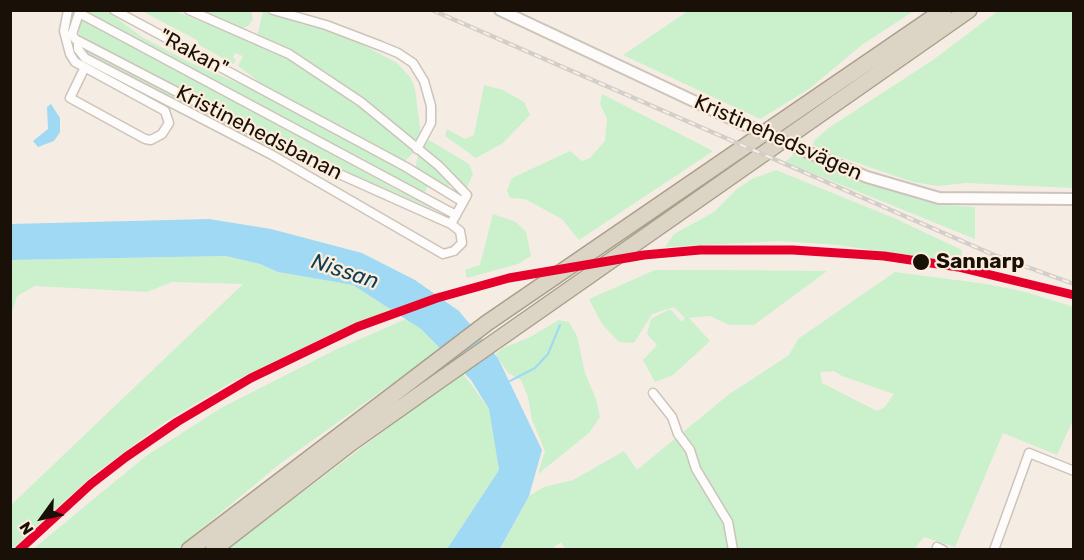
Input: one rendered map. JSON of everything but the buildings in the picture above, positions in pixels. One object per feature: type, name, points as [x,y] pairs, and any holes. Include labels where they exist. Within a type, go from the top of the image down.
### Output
[{"type":"highway","points":[[189,549],[487,323],[944,10]]},
{"type":"highway","points":[[213,549],[351,443],[969,10]]},
{"type":"street","points":[[68,10],[72,37],[85,58],[272,155],[443,254],[454,251],[462,243],[460,231],[451,224],[467,195],[439,166],[361,102],[316,70],[289,54],[189,10]]},
{"type":"street","points":[[273,10],[306,19],[398,53],[413,63],[424,81],[431,106],[430,123],[417,149]]},
{"type":"street","name":"Kristinehedsvägen","points":[[500,10],[734,120],[867,177],[939,198],[1074,199]]},
{"type":"street","points":[[522,21],[527,10]]},
{"type":"street","points":[[84,69],[70,98],[145,139],[151,140],[162,135],[169,123],[165,111],[84,69],[70,54],[72,37],[80,12],[456,215]]},
{"type":"street","name":"\"Rakan\"","points":[[117,12],[267,92]]},
{"type":"street","name":"Kristinehedsbanan","points":[[72,37],[308,160],[451,224]]},
{"type":"street","name":"Kristinehedsbanan","points":[[267,92],[406,167],[463,202]]},
{"type":"street","points":[[653,393],[672,417],[678,434],[690,450],[696,469],[728,522],[733,549]]},
{"type":"street","points":[[994,549],[1029,453],[1074,471]]},
{"type":"green space","points":[[85,11],[107,11],[142,37],[189,62],[266,95],[426,181],[428,185],[426,191],[422,193],[356,155],[288,122]]},
{"type":"green space","points":[[142,11],[175,11],[274,50],[325,78],[414,152],[404,162],[269,89],[238,66],[243,56],[235,53],[233,57],[236,60],[233,64],[199,45],[197,40]]},
{"type":"green space","points":[[200,11],[251,11],[253,19],[248,26],[241,29]]},
{"type":"green space","points":[[263,11],[302,21],[348,37],[397,63],[410,77],[415,88],[421,136],[419,142],[414,142],[326,72],[257,37]]},
{"type":"green space","points":[[688,11],[914,11],[863,44],[809,89],[760,119],[623,55]]},
{"type":"green space","points":[[998,11],[1073,11],[1073,188],[966,183],[938,186],[913,182],[834,155],[813,145],[814,141],[827,129],[933,60]]},
{"type":"green space","points":[[81,19],[300,134],[329,153],[397,190],[423,200],[448,216],[279,142],[81,38],[78,31]]},
{"type":"green space","points":[[82,47],[284,152],[283,155],[86,54]]},
{"type":"green space","points":[[484,85],[503,90],[524,102],[530,115],[503,143],[476,158],[445,136],[447,129],[465,139],[474,135]]},
{"type":"green space","points":[[602,94],[713,151],[579,240],[562,219],[525,199],[510,198],[507,190],[512,178],[570,151],[582,161],[590,158],[605,141],[607,118],[600,104]]},
{"type":"green space","points":[[429,140],[469,164],[473,174],[467,187],[464,188],[422,147]]},
{"type":"green space","points":[[794,154],[916,199],[940,205],[975,207],[975,239],[785,162]]},
{"type":"green space","points":[[418,155],[452,185],[447,186],[415,169]]},
{"type":"green space","points":[[776,170],[894,218],[962,250],[962,259],[954,262],[837,245],[781,241],[665,247],[674,234],[714,212],[737,189],[752,179]]},
{"type":"green space","points":[[493,214],[516,222],[526,232],[531,256],[518,264],[467,278],[465,270],[480,265]]},
{"type":"green space","points":[[226,256],[260,264],[278,272],[353,285],[392,310],[327,336],[232,382],[165,422],[93,475],[11,550],[11,505],[243,284],[172,282],[147,292],[35,286],[17,296],[11,315],[11,260]]},
{"type":"green space","points":[[655,270],[827,271],[754,325],[729,325],[710,316],[689,318],[710,341],[673,375],[655,382],[643,360],[657,345],[647,334],[651,319],[670,309],[682,322],[685,318],[674,307],[652,314],[634,343],[619,342],[602,324],[589,299]]},
{"type":"green space","points":[[895,272],[986,284],[1026,292],[1073,307],[1073,420],[1057,455],[1003,433],[955,547],[924,537],[913,550],[566,550],[561,542],[552,549],[500,550],[529,496],[544,487],[573,480],[624,451],[637,470],[728,395],[789,355],[798,339]],"holes":[[[834,371],[842,376],[894,394],[885,407],[877,411],[822,383],[820,372]]]},
{"type":"green space","points":[[406,319],[421,329],[440,349],[281,463],[177,549],[32,550],[146,456],[221,408],[337,349]]},
{"type":"green space","points":[[559,320],[569,322],[577,336],[585,373],[596,399],[600,417],[589,433],[538,474],[545,451],[532,420],[528,397],[521,380],[508,373],[496,354],[503,348],[530,337]]},
{"type":"green space","points":[[462,372],[489,409],[499,470],[447,549],[226,550]]},
{"type":"water","points":[[51,104],[60,118],[60,132],[54,141],[38,147],[33,141],[48,129],[47,107]]},
{"type":"water","name":"Nissan","points":[[209,219],[271,229],[362,253],[415,280],[459,311],[498,358],[542,450],[529,496],[500,549],[447,549],[499,470],[489,409],[471,380],[421,329],[353,285],[278,272],[260,264],[226,256],[11,260],[11,224]]},
{"type":"waterway","points":[[510,381],[535,368],[548,354],[560,325]]},
{"type":"railway","points":[[432,10],[994,255],[1074,284]]},
{"type":"transit line","points":[[19,550],[91,484],[126,457],[177,422],[251,378],[357,327],[437,298],[509,278],[644,255],[700,250],[793,250],[884,256],[958,267],[1074,295]]},
{"type":"place","name":"Sannarp","points":[[921,262]]}]
